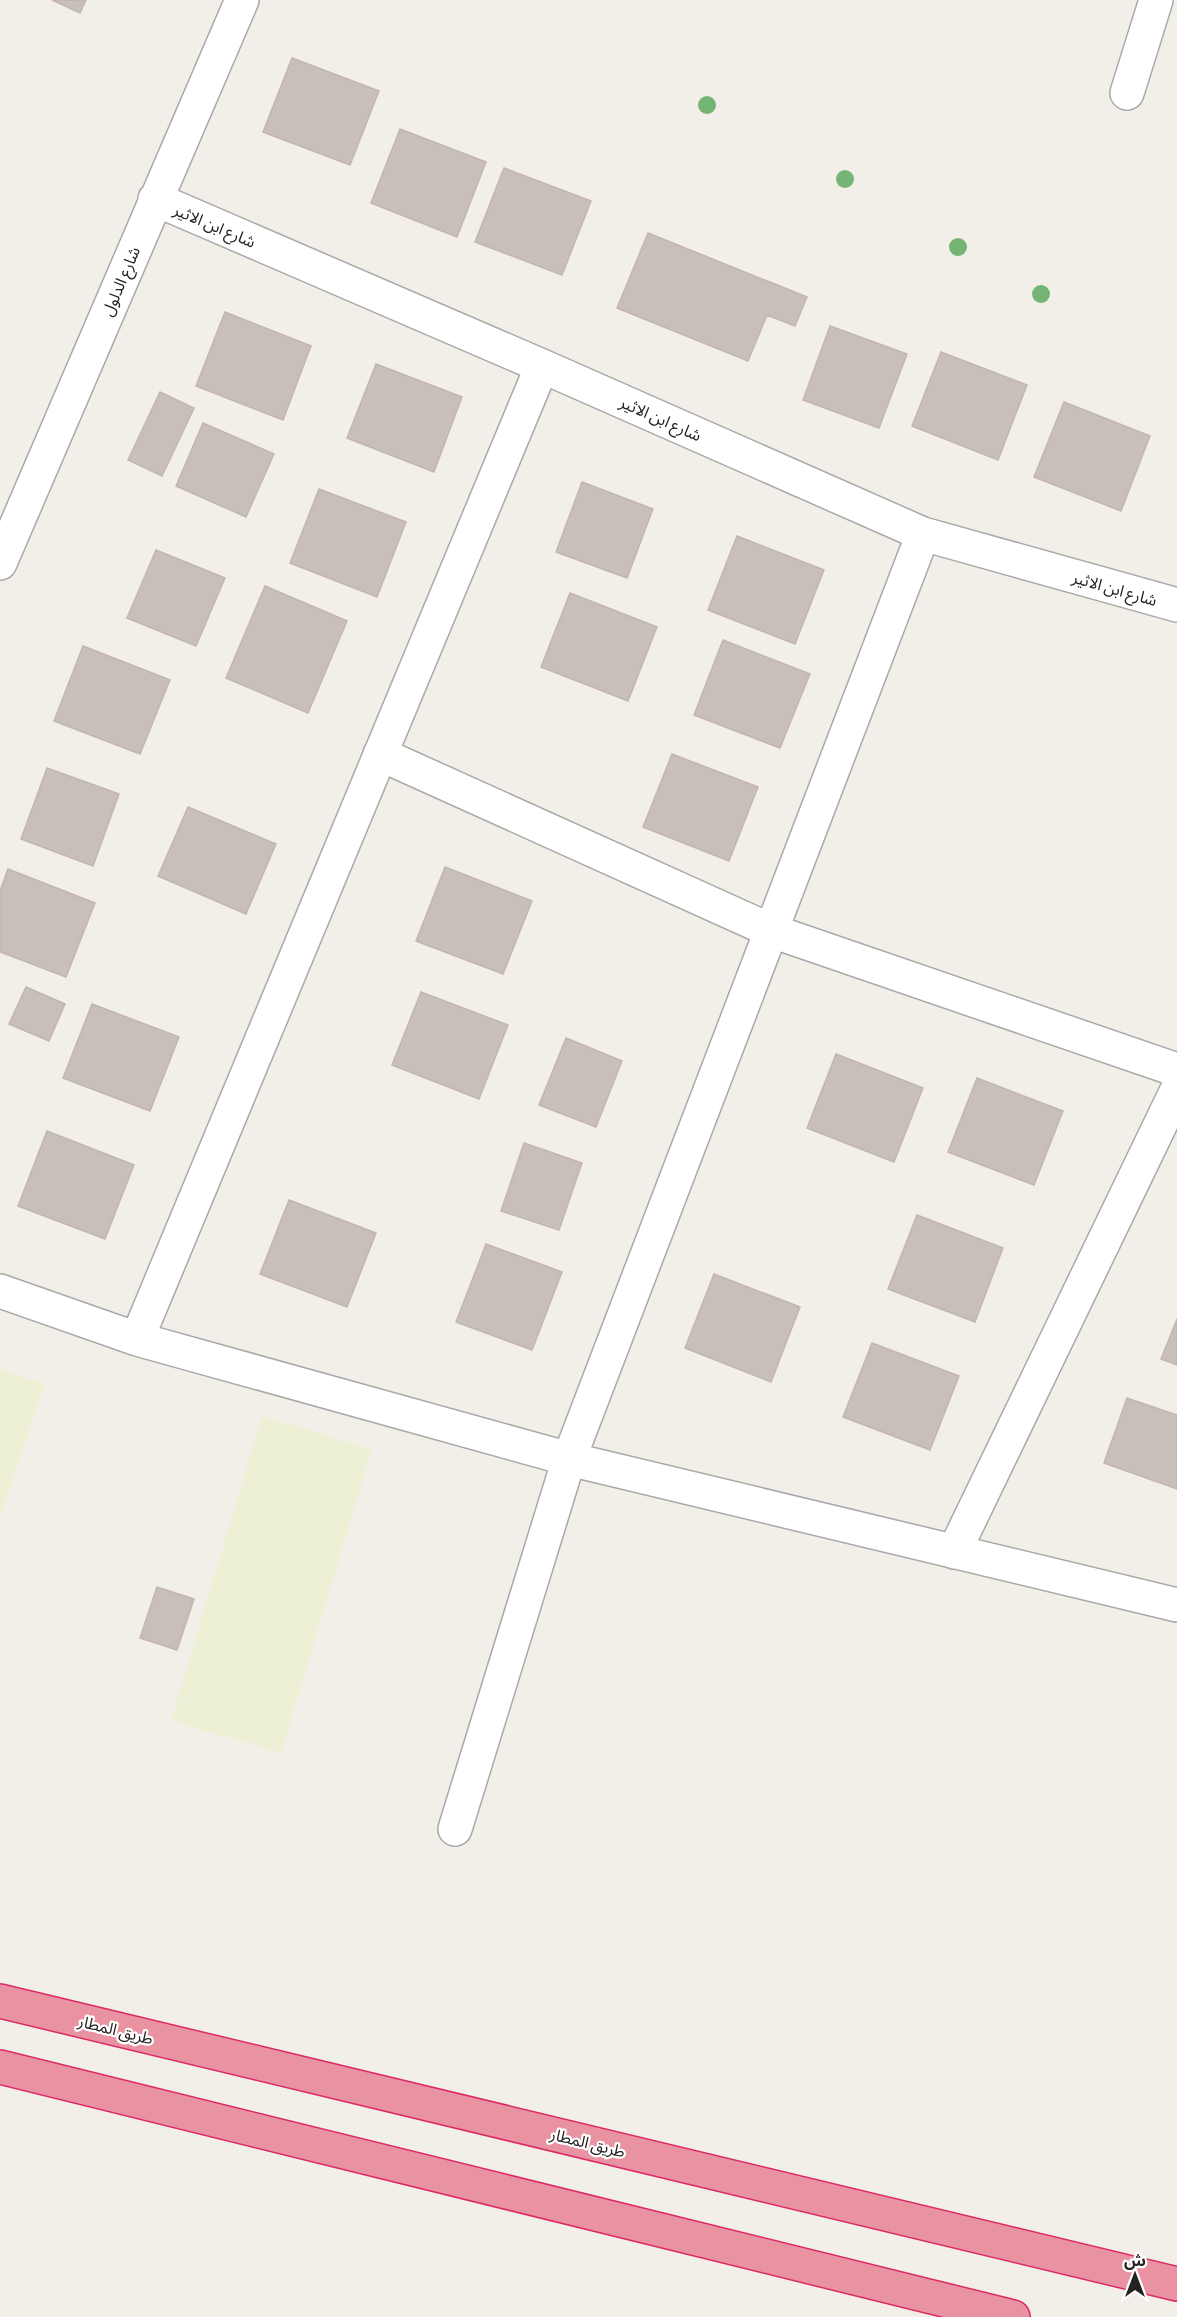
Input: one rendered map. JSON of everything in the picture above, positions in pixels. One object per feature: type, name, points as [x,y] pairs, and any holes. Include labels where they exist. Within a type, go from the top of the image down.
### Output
[{"type":"highway","name":"طريق المطار","points":[[0,2001],[1177,2284]]},
{"type":"highway","points":[[0,2067],[1013,2317]]},
{"type":"street","name":"شارع الدلول","points":[[0,563],[242,0]]},
{"type":"street","points":[[1127,93],[1156,0]]},
{"type":"street","name":"شارع ابن الاثير","points":[[156,199],[923,534],[1177,605]]},
{"type":"street","points":[[136,1339],[542,366]]},
{"type":"street","points":[[455,1829],[569,1459],[923,534]]},
{"type":"street","points":[[380,754],[772,930],[1177,1071]]},
{"type":"street","points":[[954,1552],[1177,1090]]},
{"type":"street","points":[[0,1291],[136,1339],[569,1459],[1177,1605]]},
{"type":"green space","points":[[0,1370],[45,1384],[0,1519]]},
{"type":"green space","points":[[262,1416],[372,1449],[281,1753],[171,1721]]},
{"type":"building","points":[[52,0],[86,0],[80,13]]},
{"type":"building","points":[[292,58],[379,91],[350,165],[263,132]]},
{"type":"building","points":[[400,129],[486,162],[457,237],[371,203]]},
{"type":"building","points":[[504,168],[591,201],[562,275],[475,242]]},
{"type":"building","points":[[648,233],[807,297],[795,326],[767,315],[748,361],[617,308]]},
{"type":"building","points":[[225,312],[311,346],[283,420],[196,386]]},
{"type":"building","points":[[830,326],[907,354],[879,428],[803,400]]},
{"type":"building","points":[[941,352],[1027,385],[998,460],[912,426]]},
{"type":"building","points":[[376,364],[462,397],[434,472],[347,438]]},
{"type":"building","points":[[160,392],[194,408],[162,476],[128,460]]},
{"type":"building","points":[[1064,402],[1150,436],[1121,511],[1034,477]]},
{"type":"building","points":[[203,423],[274,454],[246,517],[176,486]]},
{"type":"building","points":[[582,482],[653,509],[627,578],[556,552]]},
{"type":"building","points":[[319,489],[406,522],[377,597],[290,563]]},
{"type":"building","points":[[737,536],[824,570],[795,644],[708,610]]},
{"type":"building","points":[[156,550],[225,578],[196,646],[127,618]]},
{"type":"building","points":[[265,586],[347,621],[308,713],[226,678]]},
{"type":"building","points":[[570,593],[657,627],[628,701],[541,667]]},
{"type":"building","points":[[723,640],[810,674],[780,748],[694,715]]},
{"type":"building","points":[[83,646],[170,680],[140,754],[54,721]]},
{"type":"building","points":[[672,754],[758,787],[729,861],[643,827]]},
{"type":"building","points":[[47,768],[119,794],[93,866],[21,839]]},
{"type":"building","points":[[188,807],[276,844],[246,914],[158,876]]},
{"type":"building","points":[[445,867],[532,901],[503,974],[416,941]]},
{"type":"building","points":[[8,869],[95,903],[66,977],[0,952],[0,891]]},
{"type":"building","points":[[26,987],[65,1004],[49,1041],[9,1024]]},
{"type":"building","points":[[421,992],[508,1025],[479,1099],[392,1065]]},
{"type":"building","points":[[92,1004],[179,1037],[150,1111],[63,1078]]},
{"type":"building","points":[[566,1038],[622,1061],[596,1127],[539,1105]]},
{"type":"building","points":[[836,1054],[923,1088],[894,1162],[807,1128]]},
{"type":"building","points":[[977,1078],[1063,1111],[1034,1185],[948,1152]]},
{"type":"building","points":[[47,1131],[134,1165],[105,1239],[18,1206]]},
{"type":"building","points":[[524,1143],[582,1163],[559,1230],[501,1211]]},
{"type":"building","points":[[289,1200],[376,1233],[347,1307],[260,1274]]},
{"type":"building","points":[[917,1215],[1003,1248],[975,1322],[888,1289]]},
{"type":"building","points":[[486,1244],[562,1272],[532,1350],[456,1322]]},
{"type":"building","points":[[714,1274],[800,1307],[771,1382],[685,1348]]},
{"type":"building","points":[[1177,1319],[1177,1365],[1161,1359]]},
{"type":"building","points":[[872,1343],[959,1376],[930,1450],[843,1417]]},
{"type":"building","points":[[1127,1398],[1177,1415],[1177,1489],[1104,1463]]},
{"type":"building","points":[[157,1587],[194,1599],[177,1650],[140,1638]]}]
